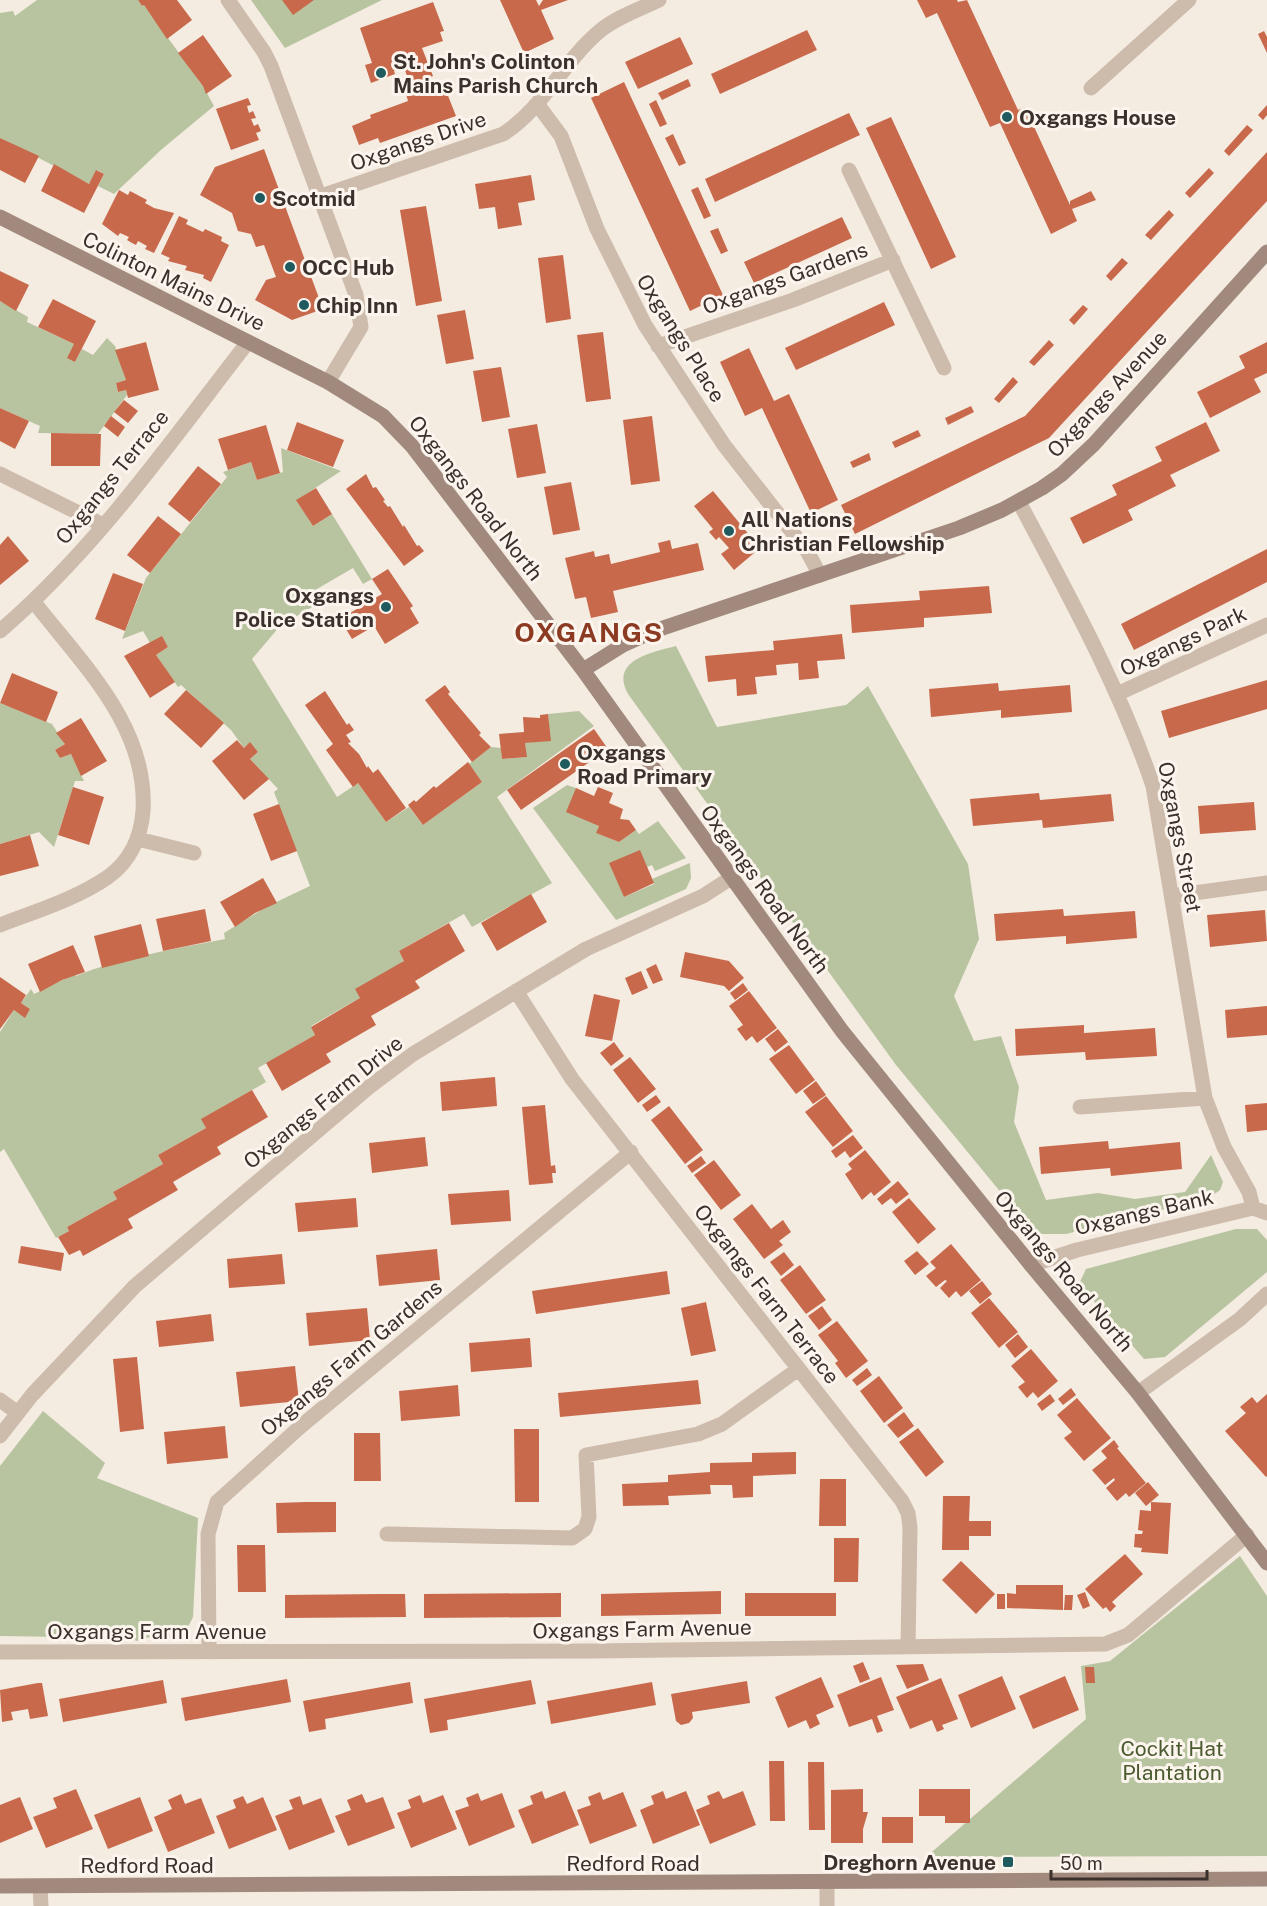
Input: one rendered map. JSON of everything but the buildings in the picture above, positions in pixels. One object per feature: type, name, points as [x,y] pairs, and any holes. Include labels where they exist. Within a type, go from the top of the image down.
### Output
[{"type":"street","points":[[228,0],[271,66],[356,295],[361,327],[328,382]]},
{"type":"street","name":"Oxgangs Drive","points":[[318,197],[503,134],[523,121],[572,61],[601,30],[659,0]]},
{"type":"street","points":[[1091,88],[1189,0]]},
{"type":"street","name":"Oxgangs Place","points":[[538,105],[561,136],[614,267],[658,346],[724,445],[807,551],[820,575]]},
{"type":"street","name":"Oxgangs Gardens","points":[[849,170],[944,368]]},
{"type":"street","name":"Colinton Mains Drive","points":[[0,217],[328,382]]},
{"type":"street","name":"Oxgangs Avenue","points":[[582,670],[623,645],[654,631],[959,528],[1019,502],[1062,474],[1094,444],[1266,254]]},
{"type":"street","name":"Oxgangs Gardens","points":[[658,346],[793,300],[893,260]]},
{"type":"street","name":"Oxgangs Terrace","points":[[0,632],[34,602],[103,525],[248,342]]},
{"type":"street","name":"Oxgangs Road North","points":[[328,382],[383,416],[412,446],[582,670],[842,1031],[1031,1265],[1138,1393],[1267,1563]]},
{"type":"street","points":[[0,474],[103,525]]},
{"type":"street","name":"Oxgangs Street","points":[[1019,502],[1117,694],[1139,744],[1153,786],[1205,1098],[1224,1147],[1260,1210]]},
{"type":"street","points":[[0,925],[71,896],[110,876],[124,862],[138,839],[142,825],[143,791],[135,746],[128,730],[85,666],[34,602]]},
{"type":"street","name":"Oxgangs Park","points":[[1117,694],[1267,625]]},
{"type":"street","points":[[138,839],[194,853]]},
{"type":"street","name":"Oxgangs Farm Drive","points":[[0,1436],[18,1413],[135,1286],[361,1095],[413,1054],[586,949],[703,896],[732,878]]},
{"type":"street","points":[[1172,896],[1267,883]]},
{"type":"street","name":"Oxgangs Farm Terrace","points":[[516,991],[560,1064],[902,1500],[908,1513],[909,1647]]},
{"type":"street","points":[[1080,1107],[1205,1098]]},
{"type":"street","name":"Oxgangs Farm Gardens","points":[[209,1652],[208,1534],[217,1502],[300,1427],[631,1152]]},
{"type":"street","name":"Oxgangs Bank","points":[[1031,1265],[1077,1250],[1260,1210]]},
{"type":"street","points":[[1138,1393],[1240,1318],[1267,1294]]},
{"type":"street","points":[[387,1534],[572,1538],[585,1529],[589,1517],[586,1455],[698,1434],[722,1424],[798,1370]]},
{"type":"street","points":[[0,1400],[18,1413]]},
{"type":"street","name":"Oxgangs Farm Avenue","points":[[0,1652],[909,1647],[1116,1642],[1128,1635],[1247,1535]]},
{"type":"street","name":"Redford Road","points":[[0,1886],[1267,1879]]},
{"type":"street","points":[[827,1883],[827,1906]]},
{"type":"street","points":[[40,1886],[41,1906]]},
{"type":"green space","points":[[37,0],[138,0],[203,86],[214,106],[162,149],[114,194],[98,186],[104,174],[97,170],[89,184],[0,138],[0,13],[13,11],[15,16]]},
{"type":"green space","points":[[251,0],[382,0],[285,48]]},
{"type":"green space","points":[[0,301],[28,317],[27,322],[74,344],[75,362],[82,349],[93,355],[107,338],[115,346],[126,380],[116,383],[118,392],[126,390],[127,395],[98,434],[38,433],[40,426],[0,408]]},
{"type":"green space","points":[[281,448],[341,471],[297,500],[313,526],[332,514],[372,579],[363,584],[353,568],[317,589],[324,600],[280,626],[252,659],[337,797],[358,783],[386,822],[409,807],[423,825],[482,782],[469,764],[491,747],[501,748],[502,759],[526,757],[525,743],[550,740],[548,714],[579,711],[594,726],[497,797],[552,883],[472,927],[464,914],[399,951],[404,961],[360,998],[311,1026],[315,1035],[258,1068],[266,1082],[202,1119],[206,1128],[158,1155],[163,1164],[113,1192],[117,1199],[67,1227],[69,1231],[56,1238],[4,1149],[0,1152],[0,1032],[14,1010],[25,1017],[30,1009],[21,1003],[31,989],[34,994],[74,974],[76,976],[130,959],[225,939],[224,933],[268,906],[310,886],[274,792],[278,789],[250,759],[258,752],[250,743],[244,748],[231,730],[181,685],[178,687],[156,655],[168,647],[162,637],[150,643],[143,631],[122,639],[146,578],[227,477],[223,472],[251,462],[257,480],[283,472]]},
{"type":"green space","points":[[676,646],[717,727],[846,705],[868,686],[968,864],[979,939],[954,996],[974,1041],[1001,1036],[1019,1087],[1014,1122],[1046,1200],[1098,1193],[1135,1199],[1185,1192],[1211,1155],[1223,1182],[1220,1190],[1209,1198],[1066,1234],[1035,1234],[896,1065],[628,694],[624,673],[629,665],[646,655]]},
{"type":"green space","points":[[0,703],[52,724],[65,744],[55,750],[60,758],[71,754],[84,781],[75,781],[54,847],[39,832],[0,844]]},
{"type":"green space","points":[[567,785],[576,788],[599,826],[597,833],[619,842],[636,830],[639,834],[658,821],[686,858],[655,871],[652,865],[647,867],[624,897],[654,884],[652,879],[690,863],[691,878],[686,889],[616,920],[533,808]]},
{"type":"green space","points":[[1236,1229],[1257,1229],[1267,1240],[1267,1272],[1165,1357],[1144,1359],[1079,1284],[1086,1269]]},
{"type":"green space","points":[[43,1411],[105,1463],[97,1478],[198,1518],[193,1617],[181,1633],[175,1636],[146,1638],[137,1641],[129,1638],[0,1636],[0,1466]]},
{"type":"green space","name":"Cockit Hat Plantation","points":[[1240,1556],[1267,1596],[1267,1856],[926,1857],[1086,1719],[1081,1666],[1110,1661]]},
{"type":"place","name":"St. John's Colinton Mains Parish Church","points":[[381,73]]},
{"type":"place","name":"Oxgangs House","points":[[1007,117]]},
{"type":"place","name":"Scotmid","points":[[260,198]]},
{"type":"place","name":"OCC Hub","points":[[290,267]]},
{"type":"place","name":"Chip Inn","points":[[304,305]]},
{"type":"place","name":"All Nations Christian Fellowship","points":[[729,531]]},
{"type":"place","name":"Oxgangs Police Station","points":[[386,607]]},
{"type":"place","name":"Oxgangs Road Primary","points":[[565,764]]},
{"type":"place","name":"Dreghorn Avenue","points":[[1008,1862]]},
{"type":"district","name":"OXGANGS","points":[[589,632]]}]
